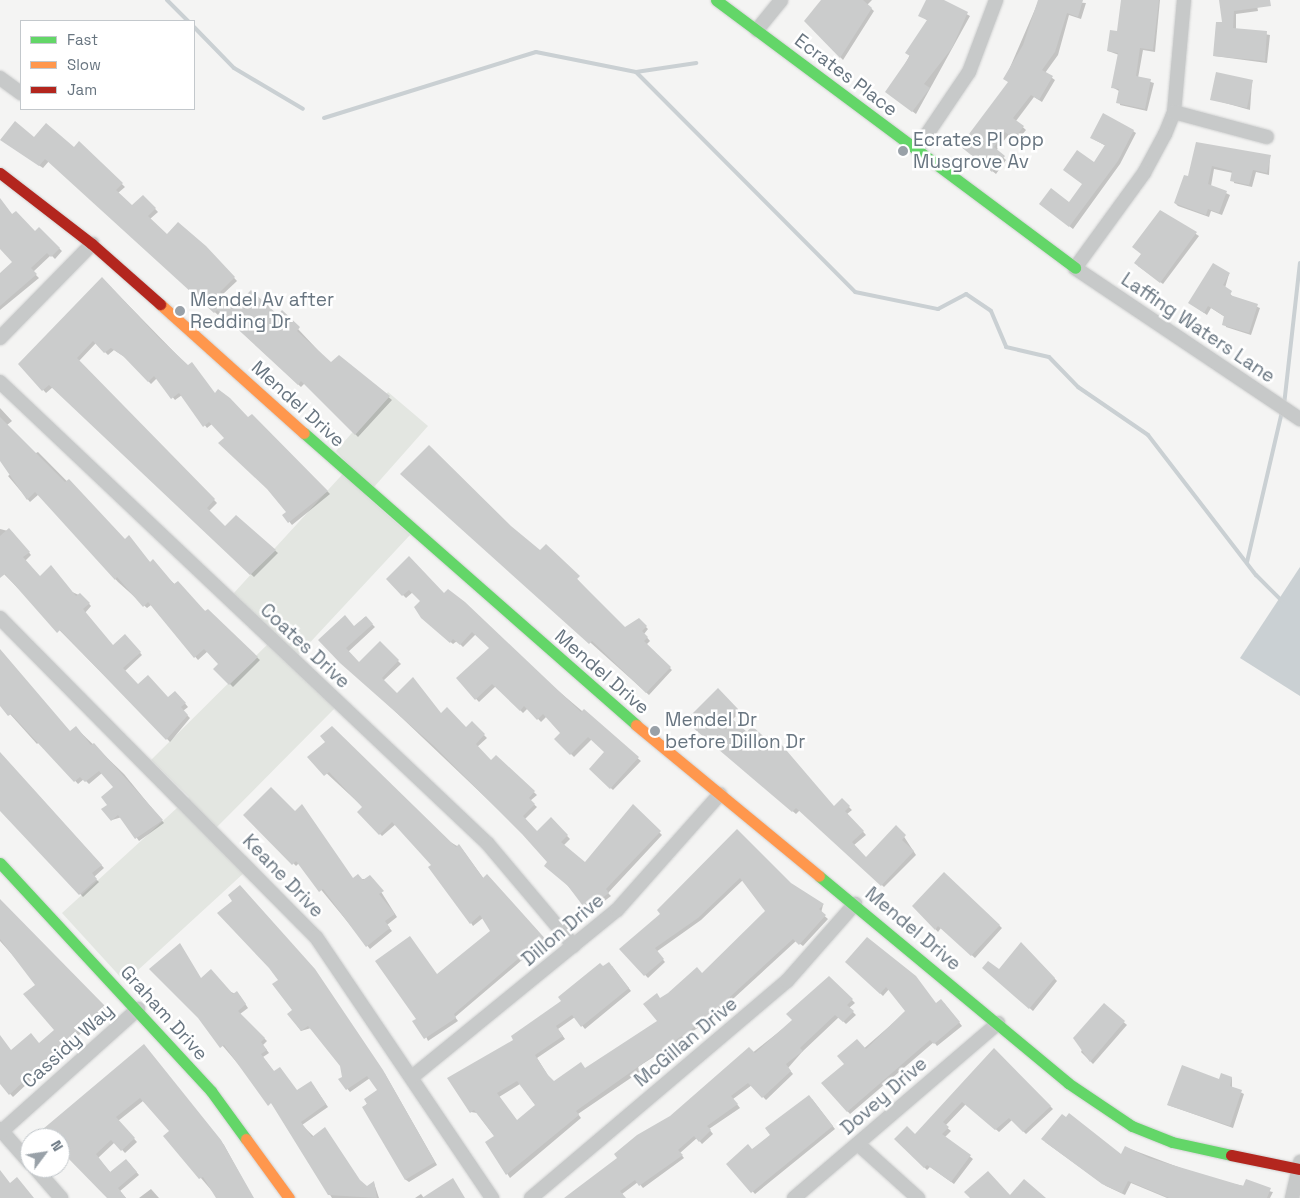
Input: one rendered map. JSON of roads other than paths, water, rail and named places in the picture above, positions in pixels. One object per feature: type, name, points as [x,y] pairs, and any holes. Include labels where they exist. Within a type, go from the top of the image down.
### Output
[{"type":"street","name":"Ecrates Place","points":[[716,0],[1075,268]]},
{"type":"street","points":[[757,30],[781,0]]},
{"type":"street","points":[[917,149],[969,72],[996,0]]},
{"type":"street","points":[[1075,268],[1144,173],[1174,112],[1184,0]]},
{"type":"street","points":[[1,81],[20,92]]},
{"type":"street","points":[[1174,112],[1267,137]]},
{"type":"street","name":"Mendel Drive","points":[[0,173],[92,244],[596,692],[855,904],[1068,1083],[1132,1126],[1215,1154],[1299,1165]]},
{"type":"street","points":[[0,338],[92,244]]},
{"type":"street","name":"Laffing Waters Lane","points":[[1075,268],[1300,419]]},
{"type":"street","name":"Coates Drive","points":[[0,382],[488,844],[574,946]]},
{"type":"street","name":"Keane Drive","points":[[0,618],[293,911],[349,981],[492,1198]]},
{"type":"street","name":"Dillon Drive","points":[[412,1077],[574,946],[637,891],[720,794]]},
{"type":"street","name":"Graham Drive","points":[[0,863],[138,1009],[211,1090],[290,1198]]},
{"type":"street","name":"McGillan Drive","points":[[531,1198],[787,981],[855,904]]},
{"type":"street","name":"Cassidy Way","points":[[1,1130],[138,1009]]},
{"type":"street","name":"Dovey Drive","points":[[794,1198],[998,1023]]},
{"type":"street","points":[[1,1130],[20,1151]]},
{"type":"street","points":[[858,1144],[918,1198]]},
{"type":"street","points":[[1292,1198],[1299,1165]]},
{"type":"street","points":[[44,1178],[61,1198]]},
{"type":"waterway","points":[[167,0],[187,20]]},
{"type":"waterway","points":[[195,28],[234,68],[303,109]]},
{"type":"waterway","points":[[324,118],[536,52],[636,72],[855,292],[938,309],[966,294],[991,311],[1006,347],[1049,357],[1078,387],[1148,435],[1256,575],[1282,601]]},
{"type":"waterway","points":[[636,72],[696,63]]},
{"type":"waterway","points":[[1284,405],[1300,263]]},
{"type":"waterway","points":[[1247,562],[1282,412]]},
{"type":"place","name":"Ecrates Pl opp Musgrove Av","points":[[903,151]]},
{"type":"place","name":"Mendel Av after Redding Dr","points":[[180,311]]},
{"type":"place","name":"Mendel Dr before Dillon Dr","points":[[655,731]]}]
